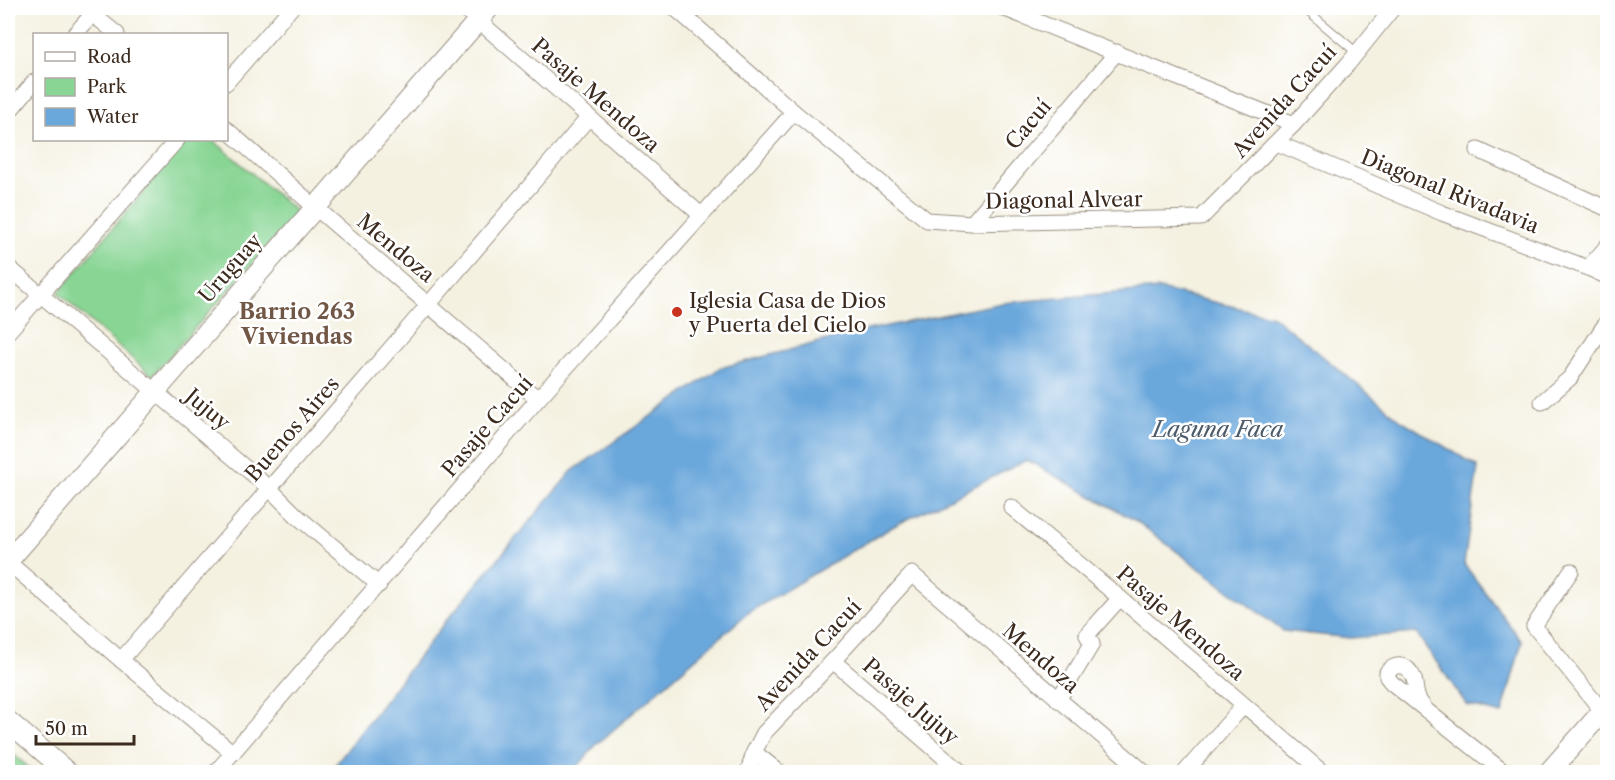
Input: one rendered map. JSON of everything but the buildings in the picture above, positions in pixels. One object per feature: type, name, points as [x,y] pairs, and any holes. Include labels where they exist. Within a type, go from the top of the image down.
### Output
[{"type":"street","points":[[228,81],[291,8]]},
{"type":"street","points":[[675,8],[794,112]]},
{"type":"street","points":[[1003,8],[1294,124]]},
{"type":"street","name":"Avenida Cacuí","points":[[1201,218],[1277,143],[1393,8]]},
{"type":"street","points":[[76,33],[92,10],[116,33]]},
{"type":"street","name":"Pasaje Mendoza","points":[[477,12],[589,117],[701,215]]},
{"type":"street","name":"Uruguay","points":[[8,561],[315,207],[477,12]]},
{"type":"street","name":"Cacuí","points":[[972,222],[1117,52]]},
{"type":"street","points":[[8,113],[33,83]]},
{"type":"street","name":"Pasaje Cacuí","points":[[216,772],[538,399],[794,112]]},
{"type":"street","name":"Diagonal Alvear","points":[[794,112],[927,220],[972,222],[1201,218]]},
{"type":"street","name":"Buenos Aires","points":[[121,660],[589,117]]},
{"type":"street","name":"Mendoza","points":[[228,131],[538,399]]},
{"type":"street","points":[[8,332],[176,141]]},
{"type":"street","name":"Diagonal Rivadavia","points":[[1277,143],[1442,213],[1608,277]]},
{"type":"street","points":[[1478,150],[1608,209]]},
{"type":"street","points":[[1588,268],[1608,245]]},
{"type":"street","name":"Jujuy","points":[[8,267],[269,488],[297,516],[379,585]]},
{"type":"street","points":[[1542,402],[1570,378],[1608,320]]},
{"type":"street","name":"Pasaje Mendoza","points":[[1011,507],[1322,772]]},
{"type":"street","points":[[8,561],[121,660],[233,753]]},
{"type":"street","points":[[1552,771],[1605,708],[1533,626],[1571,570]]},
{"type":"street","name":"Avenida Cacuí","points":[[748,772],[754,752],[764,733],[912,574]]},
{"type":"street","name":"Mendoza","points":[[912,574],[1143,772]]},
{"type":"street","points":[[1058,700],[1092,644],[1087,635],[1120,598]]},
{"type":"street","name":"Pasaje Jujuy","points":[[833,661],[961,772]]},
{"type":"street","points":[[1185,772],[1244,705]]},
{"type":"street","points":[[1427,711],[1504,772]]},
{"type":"street","points":[[8,721],[67,772]]},
{"type":"street","points":[[754,752],[779,772]]},
{"type":"lane","points":[[1304,8],[1356,52]]},
{"type":"green space","points":[[186,141],[214,141],[298,213],[152,376],[58,293]]},
{"type":"green space","points":[[8,750],[34,772],[8,772]]},
{"type":"water","name":"Laguna Faca","points":[[1159,289],[1273,316],[1401,420],[1478,467],[1464,564],[1522,642],[1502,714],[1467,705],[1416,633],[1350,638],[1283,631],[1136,521],[1027,460],[894,526],[749,612],[596,745],[573,772],[330,772],[445,622],[572,471],[720,368],[862,331],[1002,303]]},
{"type":"place","name":"Iglesia Casa de Dios y Puerta del Cielo","points":[[677,312]]},
{"type":"district","name":"Barrio 263 Viviendas","points":[[297,324]]}]
